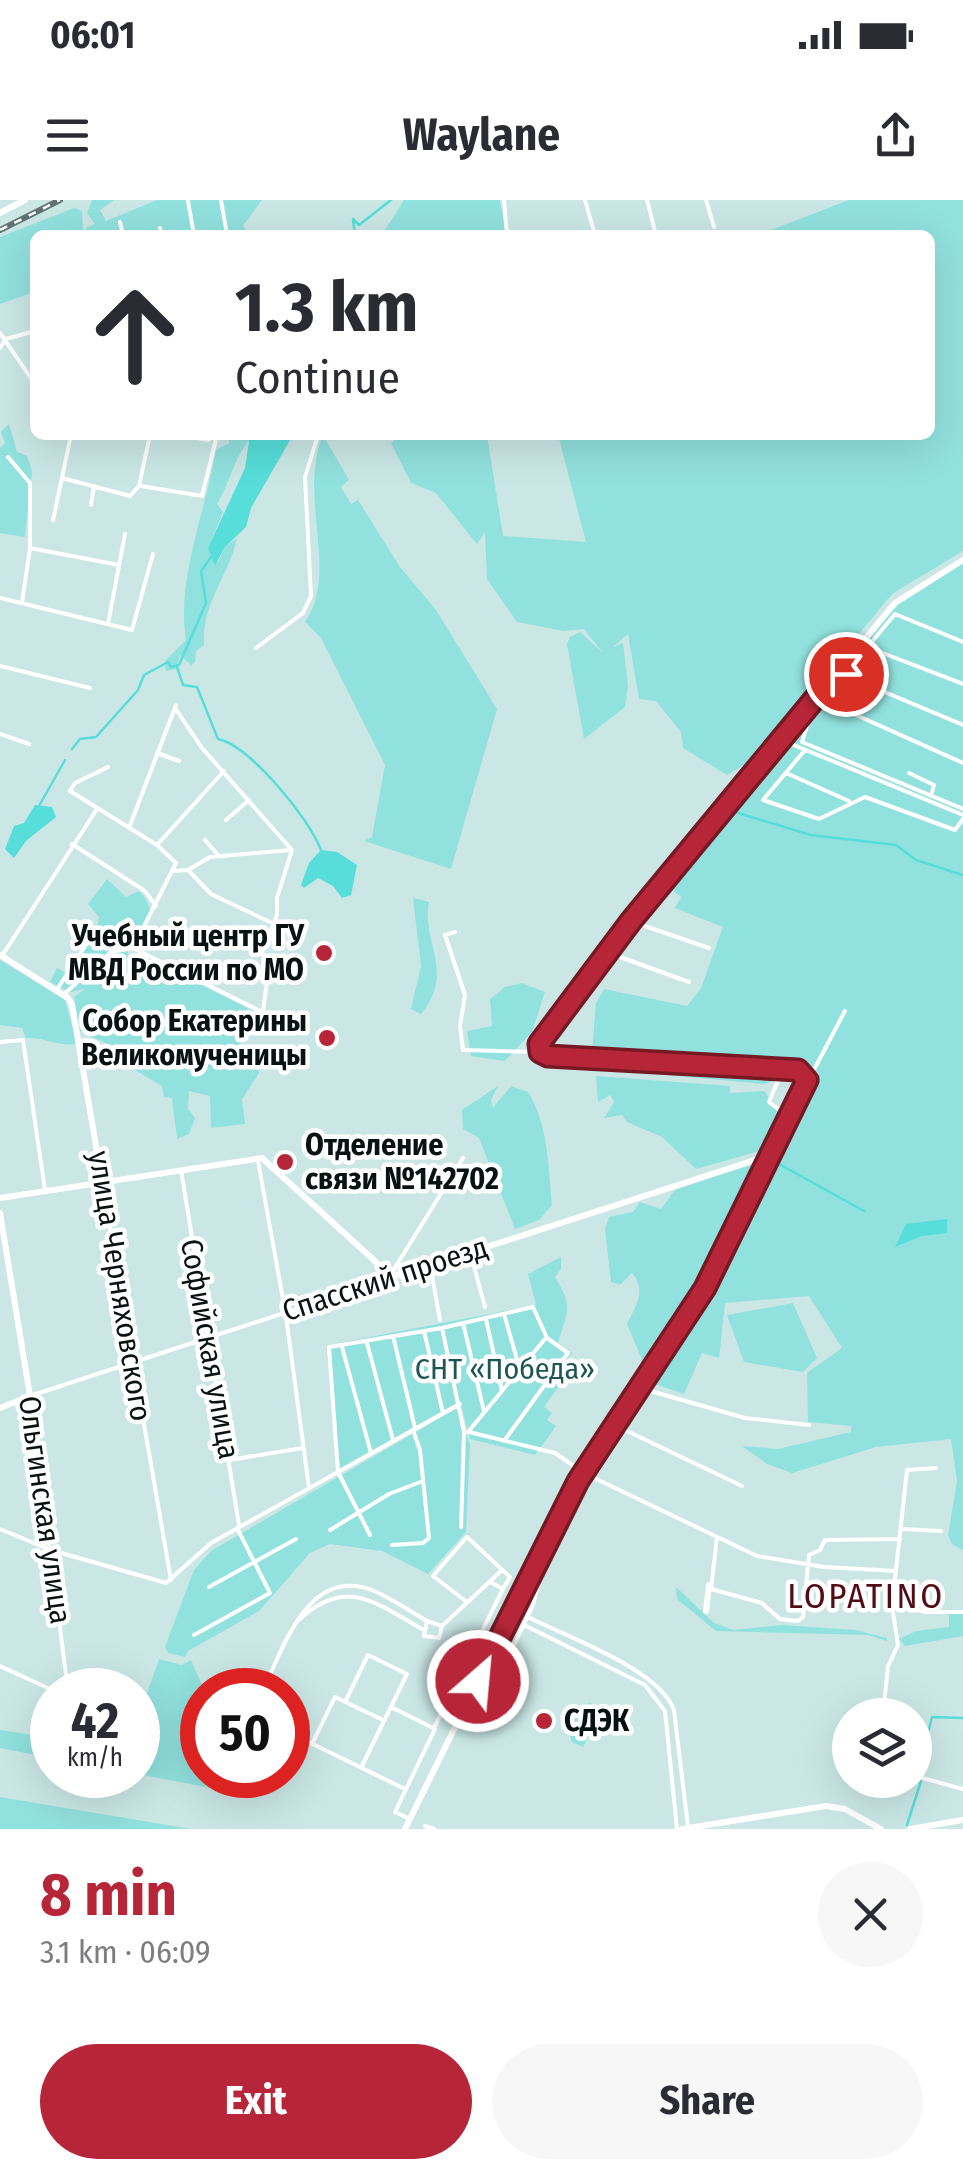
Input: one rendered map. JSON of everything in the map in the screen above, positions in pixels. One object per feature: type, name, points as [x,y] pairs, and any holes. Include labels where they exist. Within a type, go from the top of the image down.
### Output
[{"type":"main road","points":[[0,212],[25,200]]},
{"type":"main road","points":[[405,1829],[578,1481],[644,1387],[705,1288],[806,1086],[806,1076],[798,1070],[557,1056],[540,1052],[541,1040],[631,921],[780,739],[844,674],[905,594],[963,560]]},
{"type":"main road","points":[[1,956],[60,993]]},
{"type":"main road","name":"улица Черняховского","points":[[60,993],[74,1012],[102,1181]]},
{"type":"main road","name":"Спасский проезд","points":[[393,1274],[430,1266],[772,1154]]},
{"type":"main road","points":[[0,1198],[257,1157],[268,1160],[393,1274]]},
{"type":"main road","name":"Ольгинская улица","points":[[0,1213],[30,1396]]},
{"type":"main road","name":"Спасский проезд","points":[[0,1408],[30,1396]]},
{"type":"main road","points":[[706,1611],[710,1584]]},
{"type":"main road","points":[[682,1826],[705,1827],[826,1806],[846,1809],[882,1829]]},
{"type":"main road","points":[[858,1818],[864,1829]]},
{"type":"main road","points":[[910,1829],[963,1820]]},
{"type":"street","points":[[221,200],[226,230]]},
{"type":"street","points":[[504,200],[507,230]]},
{"type":"street","points":[[585,200],[594,230]]},
{"type":"street","points":[[647,200],[655,230]]},
{"type":"street","points":[[706,200],[714,228]]},
{"type":"street","points":[[188,202],[193,230]]},
{"type":"street","points":[[120,222],[122,230]]},
{"type":"street","points":[[0,348],[6,338],[30,332]]},
{"type":"street","points":[[0,333],[30,376]]},
{"type":"street","points":[[53,520],[70,440]]},
{"type":"street","points":[[62,478],[130,496],[139,486],[149,440]]},
{"type":"street","points":[[139,486],[202,496],[215,440]]},
{"type":"street","points":[[256,648],[302,613],[311,596],[305,478],[316,440]]},
{"type":"street","points":[[8,456],[30,483],[30,548],[22,603]]},
{"type":"street","points":[[91,505],[94,486]]},
{"type":"street","points":[[108,624],[125,534]]},
{"type":"street","points":[[30,548],[120,565]]},
{"type":"street","points":[[0,598],[132,630],[154,554]]},
{"type":"street","points":[[963,642],[891,613],[808,723],[802,742],[931,796],[963,814]]},
{"type":"street","points":[[867,646],[963,684]]},
{"type":"street","points":[[0,666],[90,688]]},
{"type":"street","points":[[844,674],[963,725]]},
{"type":"street","points":[[827,702],[963,763]]},
{"type":"street","points":[[129,828],[175,707],[292,850]]},
{"type":"street","points":[[0,734],[29,744]]},
{"type":"street","points":[[780,739],[963,814]]},
{"type":"street","points":[[805,750],[763,800],[819,819],[865,796],[955,830],[963,814]]},
{"type":"street","points":[[157,753],[179,761]]},
{"type":"street","points":[[108,767],[71,786],[74,795],[157,845],[176,864],[133,948]]},
{"type":"street","points":[[157,845],[224,770]]},
{"type":"street","points":[[908,773],[934,785],[931,796]]},
{"type":"street","points":[[786,774],[850,801]]},
{"type":"street","points":[[226,820],[249,800]]},
{"type":"street","points":[[1,956],[98,808]]},
{"type":"street","points":[[204,840],[218,855]]},
{"type":"street","points":[[72,844],[145,891],[156,907]]},
{"type":"street","points":[[174,872],[188,870],[218,855],[292,850]]},
{"type":"street","points":[[263,1011],[269,967],[262,952],[271,922],[277,916],[276,898],[292,850]]},
{"type":"street","points":[[188,870],[211,894],[271,922]]},
{"type":"street","points":[[631,921],[709,948]]},
{"type":"street","points":[[60,993],[96,928]]},
{"type":"street","points":[[455,932],[444,935],[465,995],[460,1026],[463,1050],[540,1052]]},
{"type":"street","points":[[60,993],[111,952],[133,948],[298,1025]]},
{"type":"street","points":[[608,952],[690,982]]},
{"type":"street","points":[[806,1086],[846,1010]]},
{"type":"street","points":[[0,1042],[23,1040],[45,1190]]},
{"type":"street","points":[[802,1076],[804,1082],[790,1108],[778,1109],[769,1102],[779,1078],[802,1076]]},
{"type":"street","points":[[257,1157],[285,1312],[309,1490]]},
{"type":"street","points":[[393,1274],[463,1158]]},
{"type":"street","name":"Софийская улица","points":[[181,1170],[238,1528],[254,1562]]},
{"type":"street","name":"улица Черняховского","points":[[102,1181],[171,1580]]},
{"type":"street","points":[[470,1252],[485,1307]]},
{"type":"street","points":[[430,1266],[440,1320]]},
{"type":"street","name":"Спасский проезд","points":[[30,1396],[393,1274]]},
{"type":"street","points":[[370,1535],[338,1472],[330,1408],[329,1347],[366,1343],[534,1307],[546,1338],[568,1352],[504,1441]]},
{"type":"street","points":[[504,1314],[520,1370]]},
{"type":"street","points":[[486,1319],[502,1391]]},
{"type":"street","points":[[462,1322],[484,1411]]},
{"type":"street","points":[[443,1326],[466,1432],[461,1527]]},
{"type":"street","points":[[424,1331],[443,1413]]},
{"type":"street","points":[[392,1336],[414,1429],[428,1538],[418,1544],[392,1545]]},
{"type":"street","points":[[466,1432],[546,1338]]},
{"type":"street","points":[[366,1343],[393,1441]]},
{"type":"street","points":[[342,1347],[372,1453]]},
{"type":"street","points":[[808,1426],[745,1418],[644,1387],[625,1430],[592,1476],[756,1556],[896,1571]]},
{"type":"street","name":"Ольгинская улица","points":[[30,1396],[65,1668]]},
{"type":"street","points":[[0,1529],[51,1550],[159,1584],[171,1580],[211,1543],[460,1404]]},
{"type":"street","points":[[625,1430],[742,1486]]},
{"type":"street","points":[[466,1432],[555,1453],[574,1466]]},
{"type":"street","points":[[229,1460],[304,1448]]},
{"type":"street","points":[[885,1698],[888,1666],[898,1645],[892,1604],[908,1468],[936,1468]]},
{"type":"street","points":[[330,1530],[423,1480]]},
{"type":"street","points":[[900,1529],[941,1530]]},
{"type":"street","points":[[499,1638],[514,1644],[528,1617],[551,1534]]},
{"type":"street","points":[[410,1819],[395,1812],[510,1576],[467,1537],[433,1576],[466,1602]]},
{"type":"street","points":[[717,1537],[710,1584],[714,1590],[762,1602],[780,1620],[798,1622],[803,1617],[810,1555],[830,1537],[900,1539]]},
{"type":"street","points":[[209,1587],[296,1540]]},
{"type":"street","points":[[194,1635],[270,1593],[254,1562]]},
{"type":"street","points":[[296,1624],[325,1600],[358,1596],[422,1629],[433,1640],[441,1636],[442,1626],[501,1571]]},
{"type":"street","points":[[490,1582],[503,1589]]},
{"type":"street","points":[[274,1668],[296,1624],[317,1597],[348,1587],[374,1591],[442,1626]]},
{"type":"street","points":[[519,1599],[530,1596],[533,1605]]},
{"type":"street","points":[[892,1604],[926,1612],[963,1612]]},
{"type":"street","points":[[528,1617],[654,1681],[667,1695],[678,1749],[682,1826]]},
{"type":"street","points":[[422,1629],[428,1621]]},
{"type":"street","points":[[524,1625],[626,1675],[660,1699],[682,1826]]},
{"type":"street","points":[[546,1636],[550,1628]]},
{"type":"street","points":[[345,1702],[368,1655],[406,1674],[361,1768]]},
{"type":"street","points":[[0,1666],[30,1680]]},
{"type":"street","points":[[626,1675],[630,1668]]},
{"type":"street","points":[[384,1721],[335,1697],[312,1744],[405,1789]]},
{"type":"street","points":[[391,1707],[434,1728]]},
{"type":"street","points":[[670,1750],[678,1749]]},
{"type":"street","points":[[932,1781],[963,1789]]},
{"type":"street","points":[[425,1826],[434,1829]]},
{"type":"green space","points":[[92,200],[114,200],[100,210],[106,221],[157,200],[262,200],[243,226],[246,230],[86,230],[95,224],[87,213]]},
{"type":"green space","points":[[404,200],[500,200],[505,230],[385,230]]},
{"type":"green space","points":[[849,200],[963,200],[963,551],[892,594],[757,757],[727,775],[683,748],[681,732],[656,701],[639,699],[628,634],[613,647],[623,643],[628,686],[625,707],[584,739],[567,644],[570,637],[580,632],[603,653],[584,629],[564,631],[517,622],[487,579],[485,532],[477,544],[436,493],[411,483],[391,443],[488,440],[503,536],[586,542],[559,440],[935,440],[935,230],[771,230]]},
{"type":"green space","points":[[74,208],[82,211],[83,230],[30,230],[30,293],[0,304],[0,237]]},
{"type":"green space","points":[[9,424],[17,452],[27,456],[32,471],[25,537],[0,533],[0,448],[5,443],[1,432]]},
{"type":"green space","points":[[250,440],[217,504],[223,512],[208,548],[218,563],[224,548],[237,538],[211,603],[204,645],[196,651],[195,662],[191,665],[180,655],[176,669],[166,671],[165,661],[186,640],[188,569],[216,450],[229,443]]},
{"type":"green space","points":[[322,440],[326,440],[349,480],[341,487],[351,504],[358,500],[400,567],[436,610],[497,709],[451,869],[364,841],[372,837],[385,765],[321,638],[305,622],[315,602],[319,580],[316,459]]},
{"type":"green space","points":[[963,562],[963,1550],[952,1544],[948,1535],[957,1481],[951,1439],[876,1447],[792,1473],[767,1464],[742,1446],[778,1449],[851,1432],[851,1426],[808,1422],[807,1373],[842,1348],[809,1296],[725,1303],[719,1358],[702,1353],[684,1394],[649,1382],[707,1300],[819,1072],[806,1066],[592,1052],[596,1003],[604,989],[687,1006],[701,988],[723,927],[675,908],[681,897],[670,888],[898,602]]},
{"type":"green space","points":[[107,879],[126,897],[139,891],[150,909],[146,924],[127,954],[140,954],[255,1012],[254,1032],[242,1031],[240,1045],[250,1048],[248,1062],[258,1066],[259,1073],[242,1099],[245,1124],[211,1128],[210,1096],[189,1091],[188,1109],[195,1118],[189,1134],[177,1139],[172,1098],[164,1097],[162,1086],[125,1064],[125,1052],[80,1031],[74,997],[85,989],[70,992],[50,982],[57,968],[68,974],[98,923],[99,917],[88,904]]},
{"type":"green space","points":[[413,898],[429,902],[429,930],[437,970],[431,998],[421,1014],[411,1009],[421,966]]},
{"type":"green space","points":[[0,960],[65,1000],[77,1044],[26,1038],[22,1028],[0,1025]]},
{"type":"green space","points":[[522,983],[545,992],[532,1032],[505,1061],[471,1056],[467,1031],[492,1026],[490,999],[505,987]]},
{"type":"green space","points":[[612,1064],[797,1071],[765,1084],[612,1070]]},
{"type":"green space","points":[[596,1076],[730,1086],[730,1093],[764,1091],[778,1109],[790,1108],[770,1148],[696,1169],[662,1137],[627,1122],[622,1115],[604,1118],[614,1102],[610,1095],[598,1102]]},
{"type":"green space","points":[[498,1086],[491,1100],[493,1108],[511,1086],[528,1092],[544,1132],[548,1161],[552,1205],[539,1220],[515,1229],[479,1138],[463,1129],[462,1110]]},
{"type":"green space","points":[[754,1163],[757,1174],[703,1285],[646,1369],[627,1324],[639,1285],[632,1273],[620,1285],[611,1282],[605,1229],[609,1217],[633,1212],[640,1202],[661,1209],[675,1190]]},
{"type":"green space","name":"СНТ «Победа»","points":[[561,1257],[561,1269],[555,1277],[567,1310],[558,1343],[572,1353],[561,1367],[568,1373],[544,1407],[552,1413],[547,1420],[556,1426],[535,1455],[470,1439],[460,1401],[340,1468],[328,1345],[536,1305],[528,1274]]},
{"type":"green space","points":[[793,1303],[817,1358],[803,1372],[744,1362],[727,1315]]},
{"type":"green space","points":[[457,1408],[470,1445],[466,1532],[428,1574],[382,1551],[330,1544],[310,1553],[259,1611],[188,1651],[185,1657],[168,1653],[165,1647],[194,1570],[211,1551]]},
{"type":"green space","points":[[676,1587],[714,1623],[733,1630],[782,1625],[856,1630],[887,1641],[868,1635],[716,1631],[677,1599]]},
{"type":"green space","points":[[949,1613],[963,1613],[963,1636],[905,1646],[899,1639],[916,1631],[949,1627]]},
{"type":"green space","points":[[159,1659],[182,1665],[191,1660],[195,1668],[180,1668],[180,1782],[160,1778],[160,1668],[156,1668]]},
{"type":"green space","points":[[590,1703],[599,1710],[603,1707],[606,1722],[595,1723],[583,1747],[572,1742],[569,1731],[581,1707]]},
{"type":"green space","points":[[0,1730],[30,1735],[30,1754],[0,1748]]},
{"type":"green space","points":[[0,1797],[191,1829],[0,1829]]},
{"type":"shaded area","points":[[249,440],[290,440],[251,508],[246,527],[224,548],[215,566],[208,548],[245,468]]},
{"type":"shaded area","points":[[35,805],[52,807],[56,817],[26,841],[14,858],[5,849],[14,826],[24,823]]},
{"type":"shaded area","points":[[321,850],[337,852],[357,865],[351,895],[342,898],[333,886],[318,878],[304,888],[301,885],[309,863]]},
{"type":"shaded area","points":[[947,1219],[947,1233],[922,1236],[895,1247],[906,1224]]},
{"type":"waterway","points":[[354,230],[353,219],[359,225],[391,200]]},
{"type":"waterway","points":[[72,749],[80,739],[96,737],[138,690],[144,675],[168,662],[171,667],[179,665],[206,603],[201,571],[212,556]]},
{"type":"waterway","points":[[177,667],[183,685],[197,687],[218,739],[245,754],[277,785],[321,850]]},
{"type":"waterway","points":[[39,806],[65,760]]},
{"type":"waterway","points":[[738,813],[811,835],[896,845],[916,860],[963,875]]},
{"type":"waterway","points":[[779,1164],[864,1211]]},
{"type":"waterway","points":[[932,1717],[963,1718]]},
{"type":"waterway","points":[[907,1825],[916,1798]]},
{"type":"railway","points":[[0,230],[60,200]]},
{"type":"place","name":"Учебный центр ГУ МВД России по МО","points":[[324,953]]},
{"type":"place","name":"Собор Екатерины Великомученицы","points":[[327,1038]]},
{"type":"place","name":"Отделение связи №142702","points":[[285,1162]]},
{"type":"place","name":"СДЭК","points":[[544,1721]]},
{"type":"district","name":"LOPATINO","points":[[866,1596]]},
{"type":"route","points":[[478,1681],[578,1481],[705,1288],[807,1080],[805,1073],[798,1070],[548,1056],[540,1052],[539,1044],[631,921],[780,739],[837,672],[846,674]]}]
